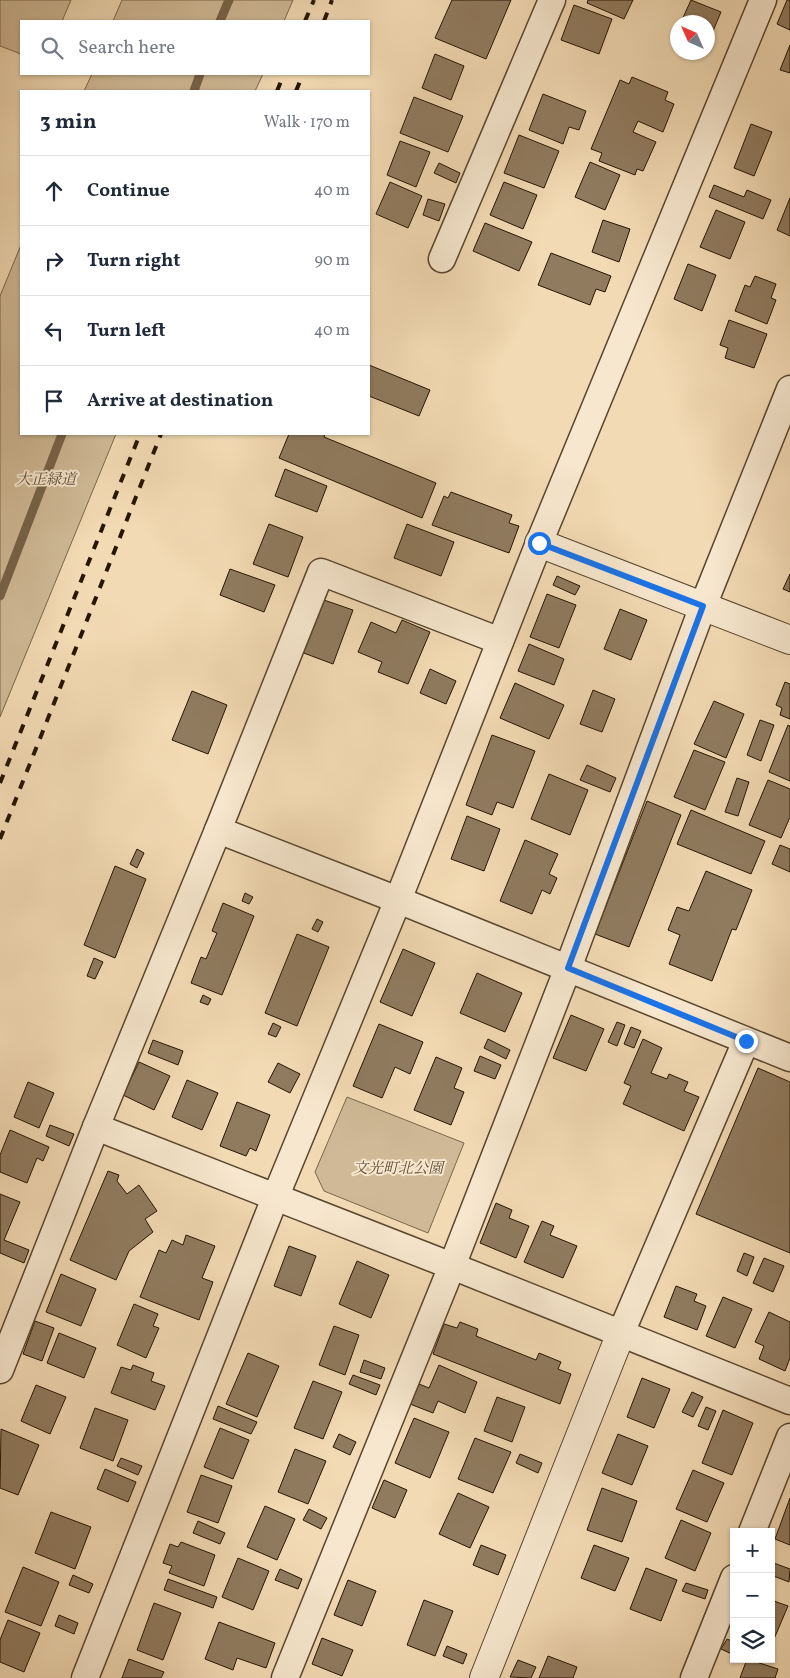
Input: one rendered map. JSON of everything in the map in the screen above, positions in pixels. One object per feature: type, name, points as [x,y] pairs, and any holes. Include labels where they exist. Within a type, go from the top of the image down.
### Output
[{"type":"street","points":[[442,259],[552,0]]},
{"type":"street","points":[[85,1678],[275,1198],[398,900],[539,543],[763,0]]},
{"type":"street","points":[[285,1678],[452,1266],[568,968],[703,606],[790,389]]},
{"type":"street","points":[[539,543],[790,640]]},
{"type":"street","points":[[0,1370],[96,1127],[321,572],[500,641]]},
{"type":"street","points":[[218,830],[398,900],[790,1058]]},
{"type":"street","points":[[484,1678],[621,1333],[746,1041]]},
{"type":"street","points":[[96,1127],[790,1401]]},
{"type":"street","points":[[754,1528],[790,1437]]},
{"type":"street","points":[[694,1678],[730,1588]]},
{"type":"green space","points":[[0,0],[71,0],[62,20],[20,20],[20,54],[0,46]]},
{"type":"green space","points":[[122,0],[293,0],[284,20],[113,20]]},
{"type":"green space","points":[[92,75],[263,75],[255,90],[84,90]]},
{"type":"green space","name":"大正緑道","points":[[20,247],[20,435],[116,435],[0,717],[0,296]]},
{"type":"green space","name":"文光町北公園","points":[[347,1097],[464,1143],[428,1233],[324,1191],[315,1172]]},
{"type":"building","points":[[452,0],[511,0],[486,59],[435,38]]},
{"type":"building","points":[[588,0],[633,0],[624,19],[587,3]]},
{"type":"building","points":[[691,0],[721,12],[715,26],[715,15],[684,15]]},
{"type":"building","points":[[787,0],[790,0],[790,30],[777,24]]},
{"type":"building","points":[[574,5],[612,19],[599,54],[561,40]]},
{"type":"building","points":[[790,45],[790,73],[780,70]]},
{"type":"building","points":[[435,54],[464,66],[451,100],[422,88]]},
{"type":"building","points":[[632,77],[668,92],[665,100],[674,104],[663,132],[638,121],[633,132],[656,142],[643,171],[637,169],[635,175],[599,161],[602,153],[591,149],[620,80],[629,84]]},
{"type":"building","points":[[543,94],[586,111],[579,130],[569,127],[563,144],[529,130]]},
{"type":"building","points":[[414,97],[463,116],[448,152],[400,133]]},
{"type":"building","points":[[751,124],[772,132],[754,176],[734,168]]},
{"type":"building","points":[[519,135],[559,151],[544,188],[504,173]]},
{"type":"building","points":[[400,141],[430,152],[416,187],[387,175]]},
{"type":"building","points":[[590,162],[620,175],[605,210],[575,197]]},
{"type":"building","points":[[439,163],[460,173],[456,183],[434,173]]},
{"type":"building","points":[[390,182],[422,196],[408,228],[376,214]]},
{"type":"building","points":[[504,182],[537,195],[523,229],[490,215]]},
{"type":"building","points":[[714,185],[744,197],[747,190],[771,200],[763,219],[709,197]]},
{"type":"building","points":[[790,198],[790,236],[777,230]]},
{"type":"building","points":[[428,199],[445,204],[439,221],[423,215]]},
{"type":"building","points":[[716,210],[745,222],[730,259],[700,247]]},
{"type":"building","points":[[603,220],[630,229],[619,262],[592,252]]},
{"type":"building","points":[[485,223],[532,242],[519,271],[473,251]]},
{"type":"building","points":[[551,253],[611,276],[605,292],[596,289],[590,305],[538,285]]},
{"type":"building","points":[[688,264],[716,275],[702,311],[674,299]]},
{"type":"building","points":[[755,276],[776,284],[771,298],[776,300],[767,324],[735,311],[745,285],[750,287]]},
{"type":"building","points":[[729,320],[767,334],[754,368],[725,358],[728,348],[720,345]]},
{"type":"building","points":[[370,365],[430,390],[419,416],[370,396]]},
{"type":"building","points":[[289,435],[325,435],[324,437],[436,483],[422,518],[279,458]]},
{"type":"building","points":[[285,469],[327,486],[317,512],[275,496]]},
{"type":"building","points":[[451,492],[512,515],[509,523],[519,526],[509,553],[432,525],[444,496],[448,498]]},
{"type":"building","points":[[269,524],[303,537],[288,577],[253,564]]},
{"type":"building","points":[[407,524],[454,542],[441,576],[394,558]]},
{"type":"building","points":[[230,569],[275,585],[264,612],[220,595]]},
{"type":"building","points":[[790,574],[790,592],[783,589]]},
{"type":"building","points":[[557,576],[580,586],[575,595],[553,585]]},
{"type":"building","points":[[547,594],[576,605],[559,648],[530,637]]},
{"type":"building","points":[[321,599],[353,610],[333,664],[301,652]]},
{"type":"building","points":[[620,609],[647,620],[631,660],[604,649]]},
{"type":"building","points":[[402,620],[430,632],[408,684],[378,672],[382,662],[358,652],[371,622],[396,633]]},
{"type":"building","points":[[529,644],[564,659],[554,685],[518,671]]},
{"type":"building","points":[[430,669],[456,681],[446,704],[420,693]]},
{"type":"building","points":[[785,682],[790,684],[790,719],[780,715],[782,708],[776,705]]},
{"type":"building","points":[[515,683],[564,705],[549,739],[500,718]]},
{"type":"building","points":[[593,690],[615,699],[602,732],[580,724]]},
{"type":"building","points":[[192,691],[227,705],[208,754],[172,740]]},
{"type":"building","points":[[714,701],[744,714],[726,758],[694,744]]},
{"type":"building","points":[[760,720],[774,725],[761,761],[747,755]]},
{"type":"building","points":[[788,725],[790,726],[790,781],[769,772]]},
{"type":"building","points":[[492,735],[535,751],[513,808],[497,802],[492,815],[466,805]]},
{"type":"building","points":[[694,750],[725,762],[705,810],[674,797]]},
{"type":"building","points":[[587,765],[616,778],[610,792],[580,780]]},
{"type":"building","points":[[549,774],[588,790],[570,835],[531,819]]},
{"type":"building","points":[[737,778],[749,782],[738,816],[725,812]]},
{"type":"building","points":[[768,780],[790,789],[790,817],[781,838],[749,825]]},
{"type":"building","points":[[647,801],[681,815],[629,947],[595,934]]},
{"type":"building","points":[[691,810],[765,841],[751,874],[677,844]]},
{"type":"building","points":[[467,816],[500,829],[484,871],[451,859]]},
{"type":"building","points":[[525,840],[558,854],[549,874],[557,878],[550,894],[542,890],[532,914],[500,901]]},
{"type":"building","points":[[780,845],[790,849],[790,872],[772,864]]},
{"type":"building","points":[[137,849],[144,853],[137,868],[130,864]]},
{"type":"building","points":[[115,866],[146,879],[115,958],[84,945]]},
{"type":"building","points":[[706,871],[752,890],[736,930],[732,929],[712,981],[669,964],[680,935],[668,930],[677,907],[689,911]]},
{"type":"building","points":[[245,893],[253,897],[249,904],[242,901]]},
{"type":"building","points":[[223,903],[254,916],[222,995],[191,983],[201,957],[206,959],[217,933],[212,931]]},
{"type":"building","points":[[317,919],[323,922],[318,932],[312,929]]},
{"type":"building","points":[[297,934],[329,947],[297,1026],[265,1013]]},
{"type":"building","points":[[403,949],[435,963],[412,1016],[380,1002]]},
{"type":"building","points":[[94,958],[103,962],[95,979],[87,976]]},
{"type":"building","points":[[477,973],[522,993],[505,1032],[460,1013]]},
{"type":"building","points":[[203,995],[211,999],[208,1005],[200,1002]]},
{"type":"building","points":[[571,1015],[604,1029],[586,1071],[553,1058]]},
{"type":"building","points":[[617,1022],[625,1025],[617,1046],[608,1042]]},
{"type":"building","points":[[273,1023],[281,1027],[276,1037],[268,1034]]},
{"type":"building","points":[[379,1024],[423,1042],[410,1074],[395,1067],[382,1098],[353,1086]]},
{"type":"building","points":[[631,1027],[641,1031],[634,1048],[624,1044]]},
{"type":"building","points":[[488,1039],[510,1050],[506,1059],[484,1048]]},
{"type":"building","points":[[643,1039],[662,1048],[651,1073],[667,1079],[669,1074],[688,1082],[684,1091],[699,1097],[684,1131],[623,1104],[631,1086],[624,1083]]},
{"type":"building","points":[[153,1040],[183,1051],[178,1065],[148,1053]]},
{"type":"building","points":[[480,1056],[501,1065],[495,1079],[474,1071]]},
{"type":"building","points":[[436,1057],[462,1068],[454,1088],[464,1092],[451,1125],[414,1110]]},
{"type":"building","points":[[139,1062],[170,1076],[154,1110],[123,1095]]},
{"type":"building","points":[[278,1063],[300,1074],[290,1093],[268,1082]]},
{"type":"building","points":[[758,1068],[790,1082],[790,1253],[696,1214]]},
{"type":"building","points":[[187,1080],[218,1093],[202,1130],[172,1117]]},
{"type":"building","points":[[28,1082],[54,1093],[39,1128],[14,1117]]},
{"type":"building","points":[[237,1102],[270,1115],[256,1151],[250,1148],[246,1156],[220,1146]]},
{"type":"building","points":[[50,1125],[74,1134],[69,1146],[46,1136]]},
{"type":"building","points":[[10,1130],[49,1147],[43,1161],[37,1158],[27,1183],[0,1172],[0,1155]]},
{"type":"building","points":[[108,1171],[119,1175],[117,1181],[127,1194],[139,1185],[157,1211],[145,1219],[153,1232],[129,1251],[116,1280],[70,1260]]},
{"type":"building","points":[[0,1194],[20,1202],[4,1240],[29,1250],[24,1263],[0,1253]]},
{"type":"building","points":[[496,1203],[512,1210],[509,1218],[529,1226],[516,1258],[480,1243]]},
{"type":"building","points":[[542,1221],[554,1226],[550,1235],[577,1246],[563,1278],[524,1262]]},
{"type":"building","points":[[186,1235],[215,1246],[202,1278],[213,1282],[199,1320],[140,1297],[159,1250],[166,1253],[172,1240],[183,1245]]},
{"type":"building","points":[[289,1246],[316,1256],[301,1296],[274,1286]]},
{"type":"building","points":[[744,1253],[754,1257],[747,1276],[737,1271]]},
{"type":"building","points":[[764,1258],[784,1266],[773,1292],[753,1283]]},
{"type":"building","points":[[357,1261],[389,1275],[371,1318],[339,1304]]},
{"type":"building","points":[[61,1274],[96,1289],[81,1326],[46,1312]]},
{"type":"building","points":[[676,1286],[697,1294],[694,1301],[706,1306],[697,1330],[664,1317]]},
{"type":"building","points":[[723,1297],[752,1309],[735,1348],[706,1336]]},
{"type":"building","points":[[134,1304],[158,1314],[153,1326],[159,1328],[146,1358],[117,1345]]},
{"type":"building","points":[[769,1312],[790,1322],[790,1358],[785,1371],[759,1359],[764,1346],[755,1342]]},
{"type":"building","points":[[35,1321],[54,1328],[42,1361],[23,1354]]},
{"type":"building","points":[[460,1322],[478,1329],[476,1336],[536,1360],[539,1353],[561,1362],[558,1369],[571,1374],[560,1404],[433,1354],[444,1324],[457,1328]]},
{"type":"building","points":[[334,1326],[359,1335],[345,1375],[319,1365]]},
{"type":"building","points":[[59,1333],[96,1348],[84,1378],[47,1363]]},
{"type":"building","points":[[248,1353],[279,1366],[257,1417],[226,1404]]},
{"type":"building","points":[[364,1360],[385,1368],[381,1379],[360,1372]]},
{"type":"building","points":[[133,1365],[154,1373],[151,1381],[165,1386],[155,1410],[111,1393],[121,1367],[131,1370]]},
{"type":"building","points":[[439,1365],[477,1382],[465,1413],[438,1401],[433,1413],[410,1404],[419,1384],[429,1388]]},
{"type":"building","points":[[353,1375],[380,1385],[376,1395],[349,1384]]},
{"type":"building","points":[[642,1378],[670,1389],[654,1428],[627,1417]]},
{"type":"building","points":[[313,1381],[342,1392],[323,1439],[294,1428]]},
{"type":"building","points":[[36,1385],[66,1397],[50,1434],[21,1421]]},
{"type":"building","points":[[692,1392],[703,1397],[693,1417],[682,1412]]},
{"type":"building","points":[[497,1397],[525,1407],[512,1442],[484,1431]]},
{"type":"building","points":[[218,1406],[257,1422],[251,1434],[213,1419]]},
{"type":"building","points":[[706,1407],[716,1411],[708,1430],[698,1426]]},
{"type":"building","points":[[95,1408],[128,1420],[113,1461],[80,1448]]},
{"type":"building","points":[[723,1410],[753,1423],[732,1475],[702,1463]]},
{"type":"building","points":[[414,1418],[449,1432],[430,1478],[395,1463]]},
{"type":"building","points":[[220,1428],[249,1440],[233,1479],[204,1467]]},
{"type":"building","points":[[1,1429],[39,1445],[18,1495],[0,1488]]},
{"type":"building","points":[[339,1434],[356,1442],[350,1455],[333,1447]]},
{"type":"building","points":[[618,1434],[648,1446],[632,1485],[602,1473]]},
{"type":"building","points":[[475,1438],[511,1452],[493,1493],[458,1479]]},
{"type":"building","points":[[295,1449],[326,1461],[308,1504],[278,1492]]},
{"type":"building","points":[[520,1454],[542,1463],[538,1473],[516,1463]]},
{"type":"building","points":[[121,1458],[142,1466],[138,1475],[117,1466]]},
{"type":"building","points":[[105,1469],[136,1482],[128,1502],[97,1489]]},
{"type":"building","points":[[693,1470],[724,1483],[707,1522],[676,1509]]},
{"type":"building","points":[[201,1475],[232,1486],[218,1523],[187,1512]]},
{"type":"building","points":[[384,1480],[407,1490],[395,1518],[372,1508]]},
{"type":"building","points":[[602,1488],[637,1501],[622,1542],[587,1530]]},
{"type":"building","points":[[458,1493],[489,1507],[470,1548],[439,1534]]},
{"type":"building","points":[[790,1498],[790,1545],[775,1539]]},
{"type":"building","points":[[265,1506],[295,1519],[277,1560],[247,1547]]},
{"type":"building","points":[[309,1509],[327,1518],[321,1529],[303,1520]]},
{"type":"building","points":[[51,1512],[91,1527],[75,1569],[35,1553]]},
{"type":"building","points":[[681,1520],[711,1533],[695,1571],[665,1558]]},
{"type":"building","points":[[198,1521],[225,1533],[220,1544],[193,1533]]},
{"type":"building","points":[[181,1542],[215,1555],[204,1586],[169,1573],[172,1566],[163,1563],[170,1544],[178,1547]]},
{"type":"building","points":[[481,1545],[506,1555],[498,1575],[473,1565]]},
{"type":"building","points":[[594,1545],[629,1558],[615,1591],[581,1578]]},
{"type":"building","points":[[238,1558],[269,1571],[253,1610],[222,1597]]},
{"type":"building","points":[[775,1563],[790,1569],[789,1582],[775,1577]]},
{"type":"building","points":[[23,1567],[59,1582],[41,1626],[5,1612]]},
{"type":"building","points":[[646,1568],[677,1580],[661,1621],[630,1609]]},
{"type":"building","points":[[280,1569],[302,1579],[298,1589],[275,1580]]},
{"type":"building","points":[[73,1575],[93,1584],[89,1593],[69,1585]]},
{"type":"building","points":[[168,1579],[217,1597],[213,1608],[164,1590]]},
{"type":"building","points":[[348,1580],[376,1591],[362,1626],[334,1615]]},
{"type":"building","points":[[686,1583],[708,1590],[705,1599],[682,1591]]},
{"type":"building","points":[[424,1600],[453,1611],[435,1656],[407,1645]]},
{"type":"building","points":[[775,1601],[788,1606],[775,1637]]},
{"type":"building","points":[[154,1603],[181,1613],[163,1660],[137,1650]]},
{"type":"building","points":[[59,1615],[78,1623],[74,1634],[55,1626]]},
{"type":"building","points":[[8,1620],[40,1633],[24,1672],[0,1662],[0,1640]]},
{"type":"building","points":[[219,1622],[275,1643],[266,1668],[237,1658],[233,1670],[205,1659]]},
{"type":"building","points":[[322,1638],[353,1650],[342,1676],[312,1664]]},
{"type":"building","points":[[727,1639],[730,1640],[730,1653],[721,1649]]},
{"type":"building","points":[[447,1646],[467,1654],[463,1664],[443,1656]]},
{"type":"building","points":[[548,1656],[577,1667],[573,1678],[539,1678]]},
{"type":"building","points":[[129,1659],[164,1672],[161,1678],[122,1678]]},
{"type":"building","points":[[518,1660],[536,1667],[531,1678],[510,1677]]},
{"type":"building","points":[[746,1663],[759,1663],[778,1669],[775,1678],[740,1678]]},
{"type":"waterway","points":[[220,20],[229,0]]},
{"type":"waterway","points":[[194,90],[200,75]]},
{"type":"waterway","points":[[0,596],[62,435]]},
{"type":"railway","points":[[305,20],[314,0]]},
{"type":"railway","points":[[324,20],[332,0]]},
{"type":"railway","points":[[277,90],[284,75]]},
{"type":"railway","points":[[296,90],[303,75]]},
{"type":"railway","points":[[0,783],[140,435]]},
{"type":"railway","points":[[0,839],[161,435]]},
{"type":"route","points":[[539,543],[703,606],[568,968],[746,1041]]}]
